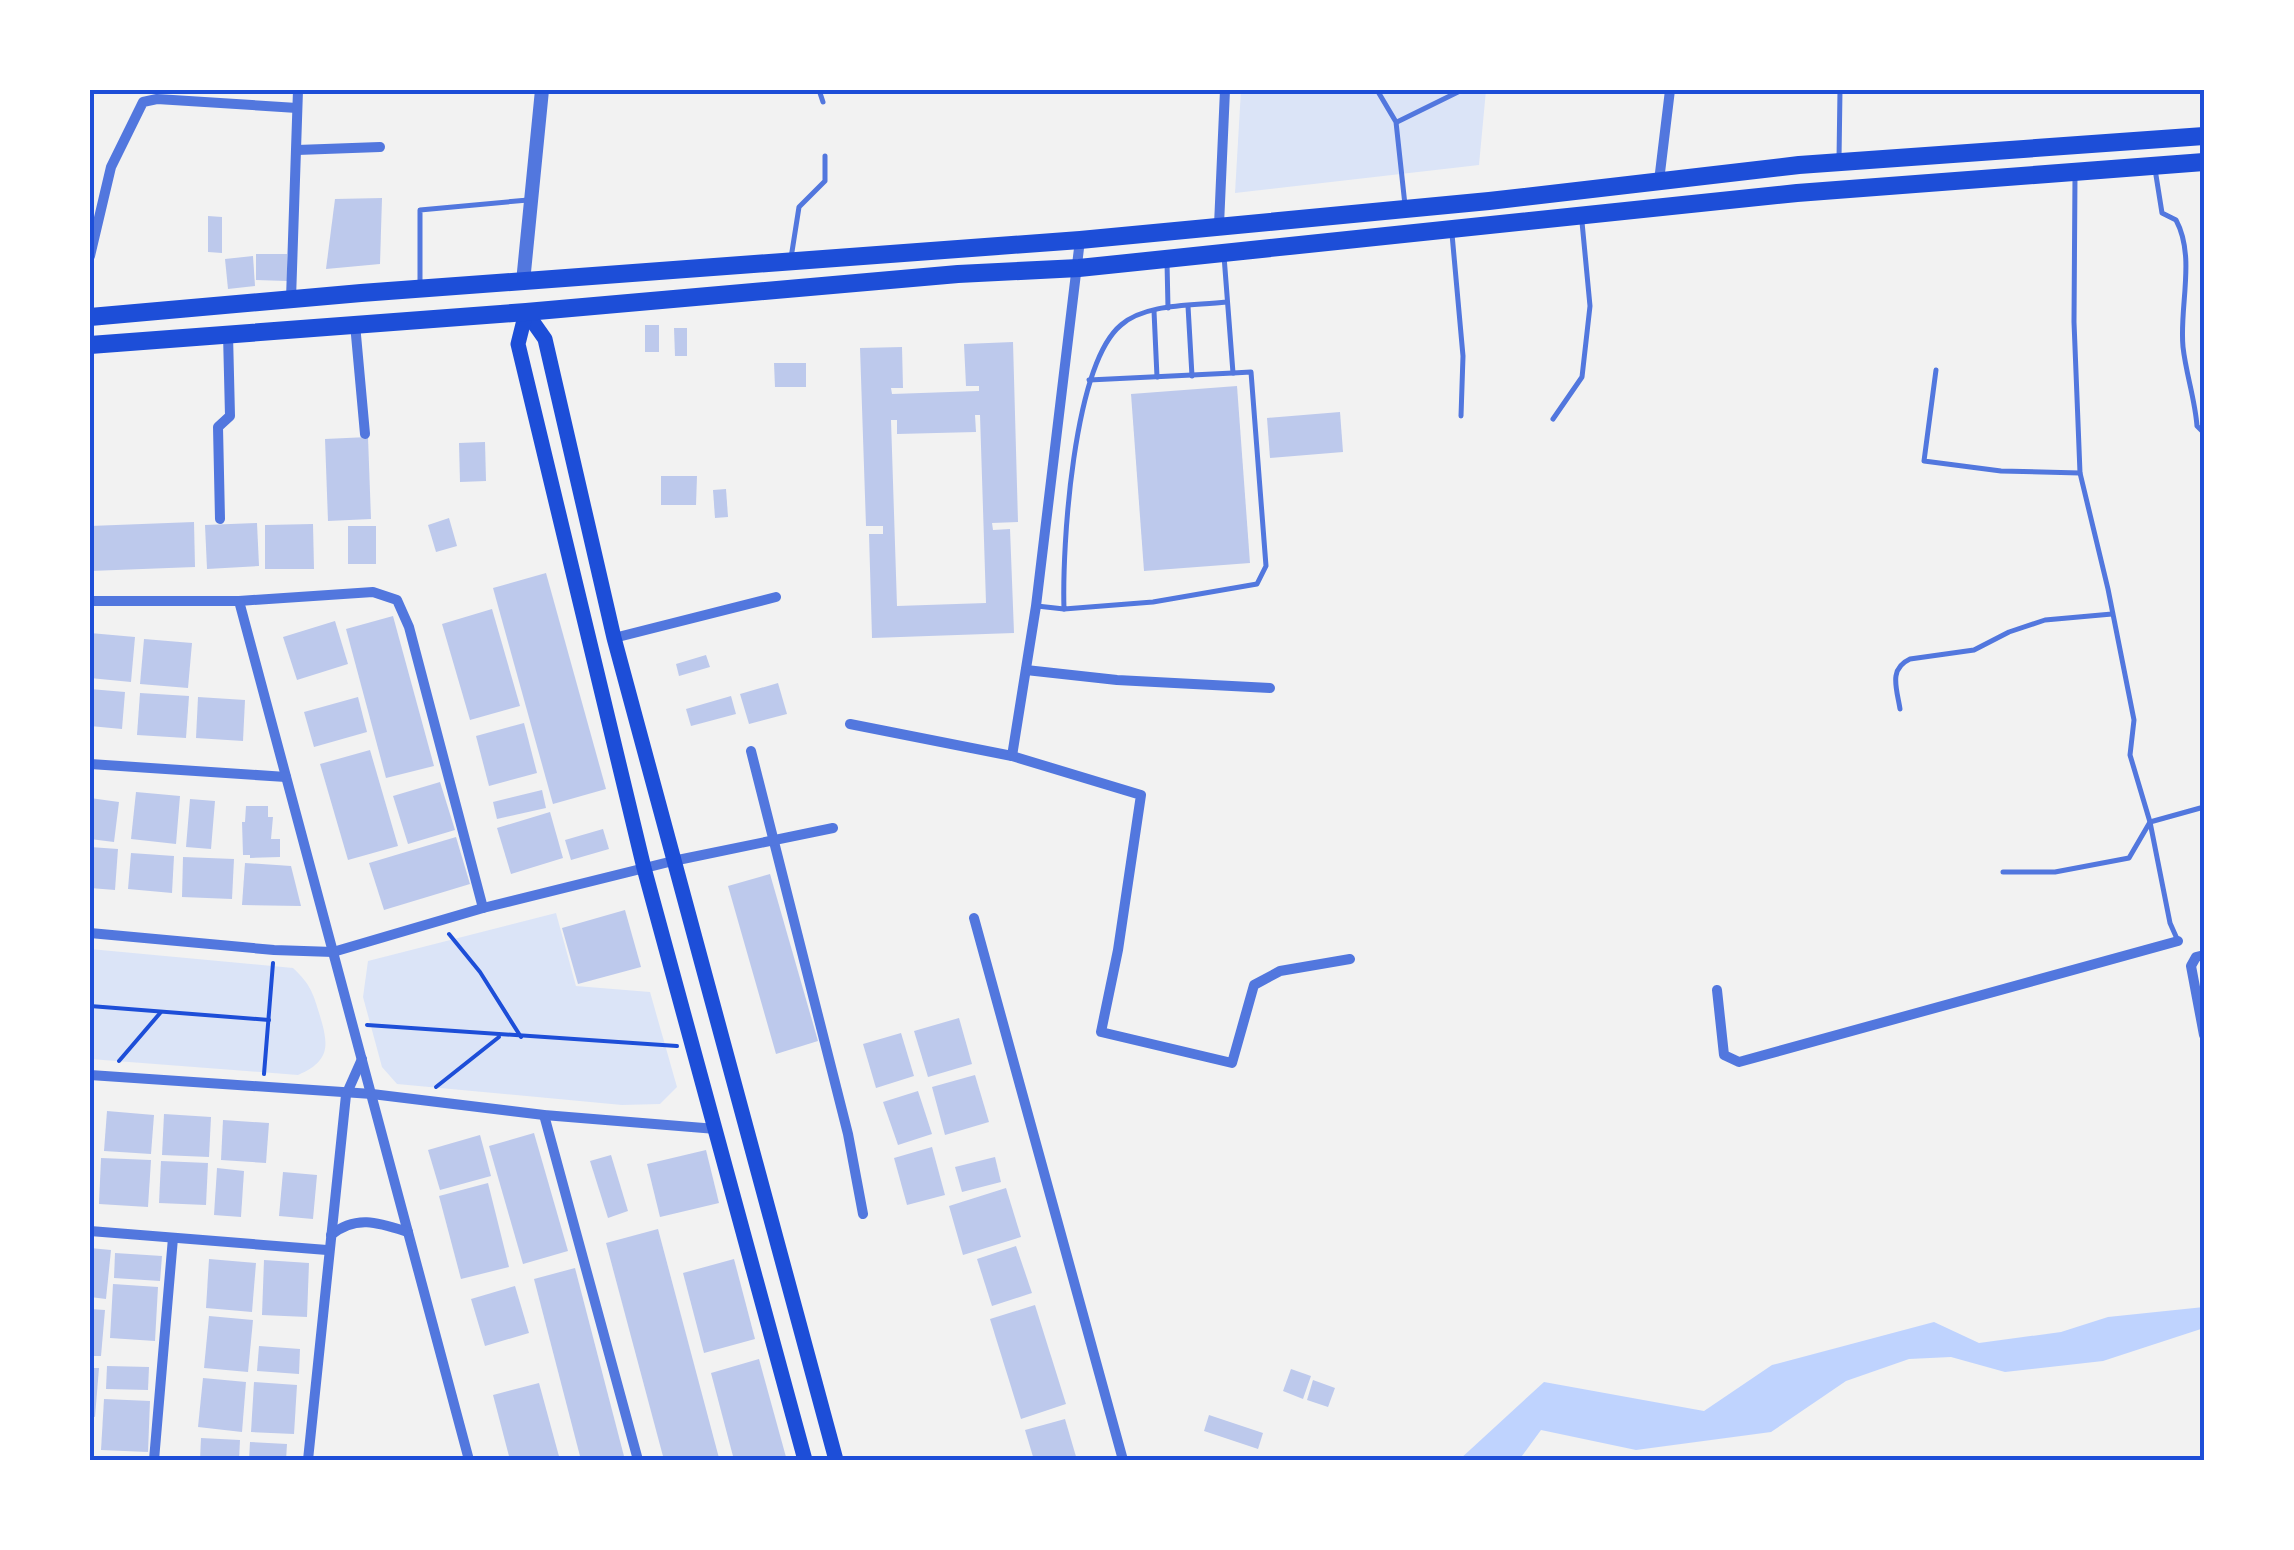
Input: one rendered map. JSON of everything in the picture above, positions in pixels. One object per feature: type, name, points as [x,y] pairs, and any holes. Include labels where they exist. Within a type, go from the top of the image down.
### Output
[{"type":"main road","points":[[90,317],[1080,240],[1839,162],[2204,136]]},
{"type":"main road","points":[[90,345],[939,275],[1079,268],[1797,193],[2204,162]]},
{"type":"main road","points":[[522,282],[526,312],[518,344],[644,868],[805,1460]]},
{"type":"main road","points":[[526,312],[545,339],[614,638],[836,1460]]},
{"type":"main road","points":[[129,314],[131,342]]},
{"type":"street","points":[[291,300],[298,90]]},
{"type":"street","points":[[522,282],[542,90]]},
{"type":"street","points":[[1218,226],[1225,90]]},
{"type":"street","points":[[1659,182],[1670,90]]},
{"type":"street","points":[[90,256],[112,167],[139,106],[157,99],[297,108]]},
{"type":"street","points":[[2074,146],[2075,173]]},
{"type":"street","points":[[297,150],[380,147]]},
{"type":"street","points":[[1012,756],[1036,606],[1080,240]]},
{"type":"street","points":[[355,324],[366,434]]},
{"type":"street","points":[[220,519],[218,427],[230,416],[228,334]]},
{"type":"street","points":[[90,601],[239,601],[373,592],[397,600],[410,627],[483,908]]},
{"type":"street","points":[[614,638],[776,597]]},
{"type":"street","points":[[239,601],[470,1460]]},
{"type":"street","points":[[1026,670],[1116,680],[1270,688]]},
{"type":"street","points":[[850,724],[1012,756],[1141,795],[1118,950],[1101,1032],[1232,1063],[1254,984],[1280,971],[1350,959]]},
{"type":"street","points":[[751,751],[848,1134],[863,1214]]},
{"type":"street","points":[[90,764],[286,777]]},
{"type":"street","points":[[90,933],[333,952],[483,908],[644,868],[834,828]]},
{"type":"street","points":[[974,918],[1124,1460]]},
{"type":"street","points":[[1717,990],[1724,1055],[1739,1062],[2178,940]]},
{"type":"street","points":[[2204,955],[2196,957],[2191,966],[2204,1035]]},
{"type":"street","points":[[308,1460],[346,1095],[362,1059]]},
{"type":"street","points":[[90,1075],[372,1094],[544,1116],[716,1129]]},
{"type":"street","points":[[544,1116],[638,1460]]},
{"type":"street","points":[[330,1236],[341,1227],[370,1220],[408,1232]]},
{"type":"street","points":[[90,1231],[328,1250]]},
{"type":"street","points":[[154,1460],[173,1238]]},
{"type":"lane","points":[[819,90],[824,102]]},
{"type":"lane","points":[[1377,90],[1396,122],[1406,208]]},
{"type":"lane","points":[[1396,122],[1462,90]]},
{"type":"lane","points":[[1839,162],[1840,90]]},
{"type":"lane","points":[[791,261],[796,216],[803,200],[822,186],[825,156]]},
{"type":"lane","points":[[2155,166],[2162,213],[2176,220],[2182,238],[2184,351],[2197,426],[2204,433]]},
{"type":"lane","points":[[2075,173],[2074,322],[2080,473],[2134,720],[2130,755],[2150,822],[2170,923],[2178,940]]},
{"type":"lane","points":[[420,289],[420,210],[531,200]]},
{"type":"lane","points":[[1553,419],[1582,377],[1590,306],[1581,217]]},
{"type":"lane","points":[[1452,231],[1463,356],[1461,416]]},
{"type":"lane","points":[[1224,253],[1232,373]]},
{"type":"lane","points":[[1167,258],[1168,308]]},
{"type":"lane","points":[[1064,609],[1062,567],[1089,380],[1109,337],[1138,314],[1226,302]]},
{"type":"lane","points":[[1188,306],[1192,376]]},
{"type":"lane","points":[[1154,311],[1157,378]]},
{"type":"lane","points":[[1936,370],[1924,456],[1928,464],[2001,472],[2080,473]]},
{"type":"lane","points":[[1036,606],[1064,609],[1153,602],[1257,584],[1266,566],[1251,372],[1089,380]]},
{"type":"lane","points":[[1900,708],[1894,677],[1902,662],[1910,658],[1974,650],[2046,620],[2113,614]]},
{"type":"lane","points":[[2003,872],[2055,872],[2129,858],[2150,822],[2204,806]]},
{"type":"path","points":[[438,921],[480,972],[521,1037]]},
{"type":"path","points":[[263,1088],[274,950]]},
{"type":"path","points":[[90,1006],[268,1020]]},
{"type":"path","points":[[104,1076],[161,1012]]},
{"type":"path","points":[[353,1024],[693,1047]]},
{"type":"path","points":[[416,1102],[500,1036]]},
{"type":"shaded area","points":[[1241,90],[1486,90],[1479,165],[1235,193]]},
{"type":"shaded area","points":[[556,913],[576,986],[650,992],[677,1087],[660,1104],[622,1105],[397,1084],[382,1067],[363,997],[368,961]]},
{"type":"shaded area","points":[[90,949],[293,968],[308,985],[318,1008],[325,1036],[324,1052],[316,1064],[298,1075],[90,1059]]},
{"type":"water","points":[[2204,1307],[2204,1328],[2103,1361],[2005,1372],[1951,1357],[1909,1359],[1846,1381],[1771,1432],[1636,1450],[1541,1430],[1519,1460],[1459,1460],[1544,1382],[1704,1411],[1772,1365],[1934,1322],[1979,1343],[2061,1332],[2108,1317]]},
{"type":"building","points":[[382,198],[380,264],[326,269],[335,199]]},
{"type":"building","points":[[208,216],[222,217],[222,253],[208,252]]},
{"type":"building","points":[[256,254],[287,254],[287,281],[256,280]]},
{"type":"building","points":[[253,256],[255,286],[228,289],[225,259]]},
{"type":"building","points":[[645,325],[659,325],[659,352],[645,352]]},
{"type":"building","points":[[674,328],[687,328],[687,356],[675,356]]},
{"type":"building","points":[[1013,342],[1018,522],[992,523],[993,530],[1010,529],[1014,633],[872,638],[869,534],[883,534],[883,526],[866,526],[860,348],[902,347],[903,388],[891,388],[892,394],[979,391],[979,386],[966,386],[964,344]],"holes":[[[975,415],[980,415],[986,603],[897,606],[891,420],[897,420],[897,434],[976,432]]]},
{"type":"building","points":[[774,363],[806,363],[806,387],[775,387]]},
{"type":"building","points":[[1237,386],[1250,563],[1144,571],[1131,394]]},
{"type":"building","points":[[1340,412],[1343,452],[1270,458],[1267,418]]},
{"type":"building","points":[[368,437],[371,519],[328,521],[325,439]]},
{"type":"building","points":[[485,442],[486,481],[460,482],[459,443]]},
{"type":"building","points":[[661,476],[697,476],[696,505],[661,505]]},
{"type":"building","points":[[726,489],[728,517],[715,518],[713,490]]},
{"type":"building","points":[[449,518],[457,546],[436,552],[428,525]]},
{"type":"building","points":[[194,522],[195,567],[90,571],[90,526]]},
{"type":"building","points":[[257,523],[259,566],[207,569],[205,525]]},
{"type":"building","points":[[313,524],[314,569],[265,569],[265,525]]},
{"type":"building","points":[[348,526],[376,526],[376,564],[348,564]]},
{"type":"building","points":[[546,573],[606,789],[553,804],[493,588]]},
{"type":"building","points":[[492,609],[520,706],[470,720],[442,624]]},
{"type":"building","points":[[393,616],[434,766],[386,778],[346,629]]},
{"type":"building","points":[[335,621],[348,664],[297,680],[283,637]]},
{"type":"building","points":[[90,633],[135,637],[131,682],[90,678]]},
{"type":"building","points":[[144,639],[192,643],[188,688],[140,684]]},
{"type":"building","points":[[706,655],[710,667],[679,676],[676,664]]},
{"type":"building","points":[[778,683],[787,714],[749,724],[740,694]]},
{"type":"building","points":[[90,689],[125,692],[122,729],[90,726]]},
{"type":"building","points":[[140,693],[189,696],[186,738],[137,735]]},
{"type":"building","points":[[731,696],[736,714],[691,726],[686,709]]},
{"type":"building","points":[[198,697],[245,700],[243,741],[196,738]]},
{"type":"building","points":[[358,697],[367,732],[314,747],[304,712]]},
{"type":"building","points":[[524,723],[537,773],[489,786],[476,736]]},
{"type":"building","points":[[370,750],[398,846],[348,860],[320,764]]},
{"type":"building","points":[[440,782],[455,830],[408,844],[393,796]]},
{"type":"building","points":[[542,790],[546,808],[497,819],[493,802]]},
{"type":"building","points":[[136,792],[180,796],[176,844],[131,839]]},
{"type":"building","points":[[90,798],[119,802],[114,842],[90,839]]},
{"type":"building","points":[[190,799],[215,801],[211,849],[186,847]]},
{"type":"building","points":[[246,806],[268,806],[268,817],[273,817],[271,839],[280,839],[280,857],[243,855],[242,822]]},
{"type":"building","points":[[550,812],[563,858],[511,874],[497,828]]},
{"type":"building","points":[[603,829],[609,849],[571,860],[565,840]]},
{"type":"building","points":[[456,837],[470,884],[384,910],[369,863]]},
{"type":"building","points":[[90,847],[118,849],[115,890],[90,888]]},
{"type":"building","points":[[131,853],[174,856],[172,893],[128,889]]},
{"type":"building","points":[[183,857],[234,859],[232,899],[182,897]]},
{"type":"building","points":[[245,863],[291,866],[301,906],[242,905]]},
{"type":"building","points":[[770,874],[818,1041],[776,1054],[728,886]]},
{"type":"building","points":[[625,910],[641,967],[578,984],[562,928]]},
{"type":"building","points":[[959,1018],[972,1064],[928,1077],[914,1031]]},
{"type":"building","points":[[901,1033],[914,1076],[876,1088],[863,1044]]},
{"type":"building","points":[[975,1075],[989,1122],[945,1135],[932,1087]]},
{"type":"building","points":[[918,1091],[932,1134],[898,1145],[883,1102]]},
{"type":"building","points":[[107,1111],[154,1115],[151,1154],[104,1151]]},
{"type":"building","points":[[164,1114],[211,1117],[209,1157],[162,1155]]},
{"type":"building","points":[[223,1120],[269,1123],[266,1163],[221,1160]]},
{"type":"building","points":[[534,1133],[568,1251],[523,1264],[489,1146]]},
{"type":"building","points":[[480,1135],[491,1176],[440,1190],[428,1150]]},
{"type":"building","points":[[932,1147],[945,1195],[907,1205],[894,1158]]},
{"type":"building","points":[[706,1150],[719,1203],[660,1217],[647,1164]]},
{"type":"building","points":[[611,1155],[628,1211],[608,1218],[590,1161]]},
{"type":"building","points":[[995,1157],[1001,1182],[962,1192],[955,1167]]},
{"type":"building","points":[[101,1158],[151,1160],[148,1207],[99,1204]]},
{"type":"building","points":[[161,1161],[208,1163],[206,1205],[159,1203]]},
{"type":"building","points":[[217,1168],[244,1171],[241,1217],[214,1215]]},
{"type":"building","points":[[283,1172],[317,1175],[313,1219],[279,1216]]},
{"type":"building","points":[[488,1183],[509,1267],[461,1279],[439,1196]]},
{"type":"building","points":[[1006,1188],[1021,1237],[963,1255],[949,1206]]},
{"type":"building","points":[[658,1229],[719,1458],[712,1460],[664,1460],[606,1243]]},
{"type":"building","points":[[1016,1246],[1032,1293],[992,1306],[977,1259]]},
{"type":"building","points":[[90,1248],[111,1250],[106,1299],[90,1297]]},
{"type":"building","points":[[115,1253],[162,1256],[160,1281],[114,1278]]},
{"type":"building","points":[[209,1259],[256,1263],[252,1312],[206,1308]]},
{"type":"building","points":[[734,1259],[755,1339],[704,1353],[683,1273]]},
{"type":"building","points":[[264,1260],[309,1263],[307,1317],[262,1315]]},
{"type":"building","points":[[575,1268],[625,1460],[581,1460],[534,1279]]},
{"type":"building","points":[[113,1284],[158,1287],[155,1341],[110,1338]]},
{"type":"building","points":[[515,1286],[529,1333],[485,1346],[471,1299]]},
{"type":"building","points":[[1035,1305],[1066,1404],[1021,1419],[990,1319]]},
{"type":"building","points":[[90,1309],[105,1310],[101,1356],[90,1356]]},
{"type":"building","points":[[209,1316],[253,1320],[248,1372],[204,1368]]},
{"type":"building","points":[[259,1346],[300,1349],[299,1374],[257,1371]]},
{"type":"building","points":[[759,1359],[786,1457],[734,1460],[711,1373]]},
{"type":"building","points":[[107,1366],[149,1367],[148,1390],[106,1389]]},
{"type":"building","points":[[90,1368],[99,1368],[95,1417],[90,1416]]},
{"type":"building","points":[[1291,1369],[1311,1376],[1303,1399],[1283,1391]]},
{"type":"building","points":[[203,1378],[246,1382],[242,1432],[198,1427]]},
{"type":"building","points":[[1313,1380],[1335,1388],[1328,1407],[1307,1400]]},
{"type":"building","points":[[254,1382],[297,1385],[294,1434],[251,1432]]},
{"type":"building","points":[[539,1383],[560,1460],[510,1460],[493,1395]]},
{"type":"building","points":[[104,1399],[150,1401],[148,1452],[101,1450]]},
{"type":"building","points":[[1209,1415],[1263,1433],[1258,1449],[1204,1431]]},
{"type":"building","points":[[1065,1419],[1077,1460],[1034,1460],[1025,1430]]},
{"type":"building","points":[[201,1438],[240,1440],[239,1460],[200,1460]]},
{"type":"building","points":[[250,1442],[287,1444],[286,1460],[249,1460]]}]
